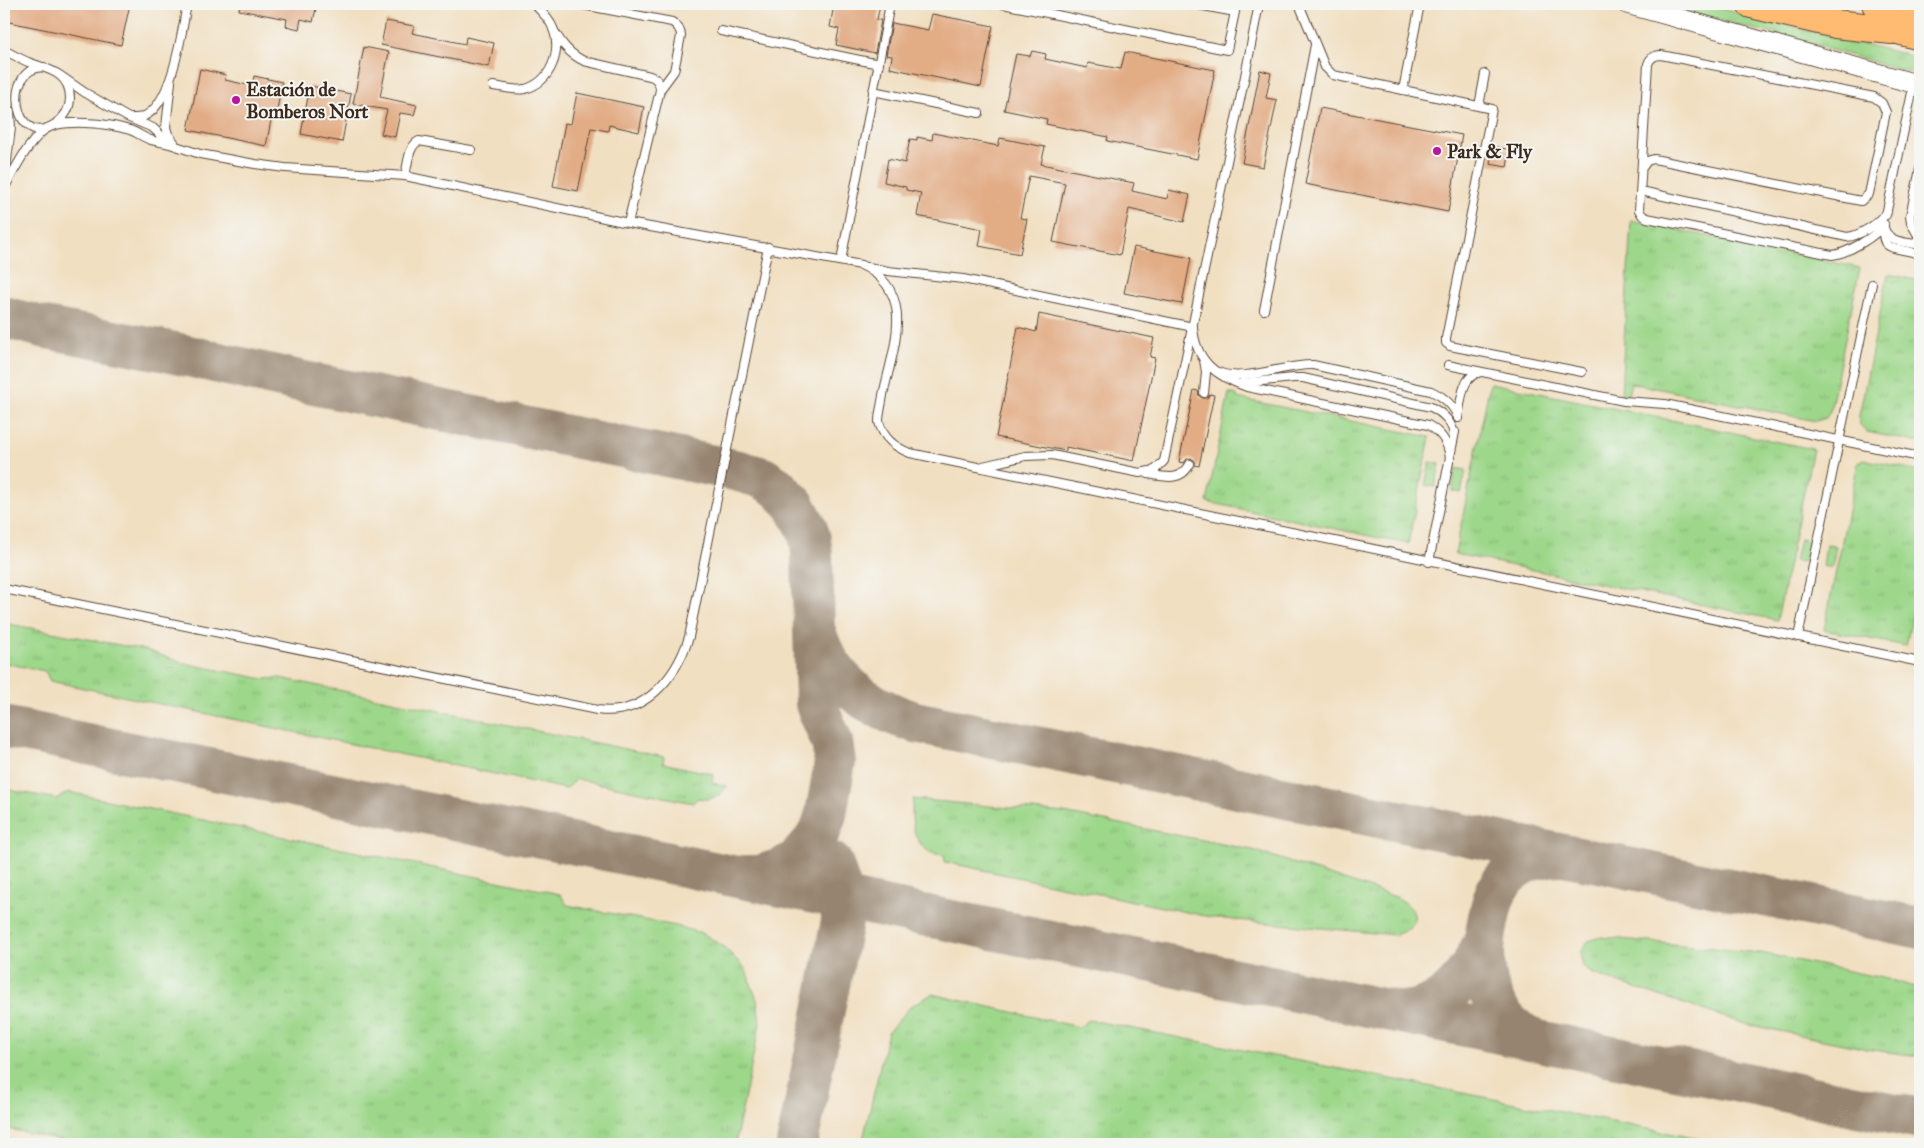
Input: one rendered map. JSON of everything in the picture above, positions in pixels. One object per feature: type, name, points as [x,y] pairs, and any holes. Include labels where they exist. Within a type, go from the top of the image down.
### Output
[{"type":"highway","points":[[1751,4],[1835,24],[1892,30],[1920,36]]},
{"type":"highway","points":[[1818,4],[1892,30]]},
{"type":"highway","points":[[1876,4],[1920,13]]},
{"type":"street","points":[[1627,4],[1917,84]]},
{"type":"lane","points":[[181,148],[170,139],[166,128],[172,77],[187,4]]},
{"type":"lane","points":[[534,4],[547,18],[562,45],[576,58],[650,76],[657,81],[660,90]]},
{"type":"lane","points":[[578,4],[672,22],[676,24],[681,32],[674,70],[660,90],[628,223]]},
{"type":"lane","points":[[841,261],[890,4]]},
{"type":"lane","points":[[1003,4],[1227,50],[1235,12],[1193,4]]},
{"type":"lane","points":[[1140,473],[1155,470],[1164,461],[1259,4]]},
{"type":"lane","points":[[1299,4],[1324,67],[1334,75],[1492,109],[1446,343],[1450,346],[1582,372]]},
{"type":"lane","points":[[1403,90],[1420,4]]},
{"type":"lane","points":[[493,86],[523,89],[532,86],[543,78],[551,69],[554,61],[556,50],[553,29]]},
{"type":"lane","points":[[721,31],[879,64]]},
{"type":"lane","points":[[1264,310],[1315,52],[1315,41]]},
{"type":"lane","points":[[4,50],[28,62],[53,70],[84,92],[127,117],[153,128],[170,144]]},
{"type":"lane","points":[[1642,168],[1647,161],[1654,159],[1861,201],[1868,194],[1886,112],[1882,103],[1874,97],[1658,55],[1651,59],[1648,64],[1642,168],[1640,210],[1642,215],[1647,218],[1832,256],[1844,253],[1883,228]]},
{"type":"lane","points":[[12,83],[25,70],[34,67],[44,67]]},
{"type":"lane","points":[[1479,106],[1485,74]]},
{"type":"lane","points":[[4,189],[20,160],[31,145],[48,128],[63,118],[68,110],[70,102],[67,84],[61,76]]},
{"type":"lane","points":[[127,117],[136,118],[147,114],[156,105],[172,77]]},
{"type":"lane","points":[[1917,84],[1883,228],[1884,241],[1888,246],[1920,255]]},
{"type":"lane","points":[[874,91],[979,113]]},
{"type":"lane","points":[[4,184],[12,128],[8,104],[22,124],[30,127],[48,128],[63,124],[98,124],[124,129],[151,140],[229,160],[285,168],[405,176],[628,223],[888,271],[963,279],[1193,327]]},
{"type":"lane","points":[[405,176],[411,150],[415,143],[419,141],[471,150]]},
{"type":"lane","points":[[1883,228],[1888,236],[1894,240],[1914,244],[1920,238],[1911,223],[1910,216],[1920,168]]},
{"type":"lane","points":[[1641,191],[1852,237],[1881,219],[1887,212]]},
{"type":"lane","points":[[1842,236],[1850,244],[1844,253]]},
{"type":"lane","points":[[4,589],[597,710],[616,711],[636,705],[654,694],[672,676],[685,650],[689,637],[768,248]]},
{"type":"lane","points":[[861,265],[875,273],[888,285],[898,312],[898,324],[879,415],[880,427],[895,445],[910,453],[1428,562],[1920,662]]},
{"type":"lane","points":[[1798,637],[1872,284]]},
{"type":"lane","points":[[1193,327],[1195,342],[1208,369],[1204,393]]},
{"type":"lane","points":[[1208,369],[1223,374],[1241,376],[1293,366],[1313,365],[1432,391],[1440,395],[1452,406],[1458,418]]},
{"type":"lane","points":[[1448,365],[1624,401],[1664,404],[1920,457]]},
{"type":"lane","points":[[1208,369],[1228,381],[1247,387],[1428,425],[1436,429],[1446,441],[1450,458]]},
{"type":"lane","points":[[1428,562],[1466,380],[1472,375],[1482,372]]},
{"type":"lane","points":[[1228,381],[1252,383],[1285,378],[1303,378],[1431,407],[1445,416],[1453,428],[1454,435]]},
{"type":"lane","points":[[976,467],[998,464],[1025,456],[1052,455],[1169,478],[1176,477],[1187,470],[1190,464]]},
{"type":"green space","points":[[1654,4],[1701,4],[1920,58],[1920,75],[1793,39]]},
{"type":"green space","points":[[1631,220],[1860,268],[1830,411],[1826,418],[1816,421],[1631,383],[1628,395],[1621,394]]},
{"type":"green space","points":[[1888,274],[1920,281],[1920,443],[1867,432],[1859,424],[1859,416]]},
{"type":"green space","points":[[1490,383],[1813,449],[1777,620],[1455,554]]},
{"type":"green space","points":[[1229,393],[1237,395],[1237,398],[1430,437],[1408,544],[1207,502]]},
{"type":"green space","points":[[1862,459],[1920,471],[1920,578],[1906,646],[1824,630],[1858,462],[1861,463]]},
{"type":"green space","points":[[1430,462],[1440,464],[1435,487],[1425,485]]},
{"type":"green space","points":[[1456,468],[1466,470],[1461,493],[1452,491]]},
{"type":"green space","points":[[1800,539],[1809,541],[1805,562],[1795,561]]},
{"type":"green space","points":[[1826,545],[1836,546],[1832,568],[1823,566]]},
{"type":"green space","points":[[4,623],[146,650],[183,663],[264,679],[280,678],[664,757],[663,763],[713,774],[712,783],[727,786],[715,797],[707,799],[698,798],[693,803],[577,779],[566,789],[50,681],[45,671],[4,663]]},
{"type":"green space","points":[[4,789],[57,799],[68,792],[560,894],[567,905],[676,926],[702,933],[723,946],[745,968],[757,1000],[760,1023],[735,1144],[81,1144],[4,1128]]},
{"type":"green space","points":[[913,799],[1064,813],[1253,850],[1396,897],[1410,907],[1414,917],[1413,922],[1410,927],[1395,935],[1215,918],[944,862],[945,856],[929,851],[922,845],[915,834],[912,820]]},
{"type":"green space","points":[[1601,937],[1761,953],[1892,980],[1920,989],[1920,1056],[1872,1050],[1745,1024],[1593,974],[1583,967],[1580,953],[1588,941]]},
{"type":"green space","points":[[932,994],[1079,1027],[1089,1020],[1725,1144],[862,1144],[888,1032],[911,1006]]},
{"type":"building","points":[[4,4],[130,4],[121,45],[4,21]]},
{"type":"building","points":[[240,4],[317,4],[313,22],[301,19],[299,29],[286,26],[287,19],[239,10]]},
{"type":"building","points":[[834,4],[880,4],[877,20],[881,20],[875,53],[836,45],[839,29],[830,27]]},
{"type":"building","points":[[932,14],[993,26],[981,87],[890,68],[892,56],[886,55],[892,23],[928,30]]},
{"type":"building","points":[[386,21],[414,26],[412,33],[465,44],[466,37],[494,43],[489,67],[381,45]]},
{"type":"building","points":[[364,47],[389,52],[380,97],[417,105],[414,115],[400,113],[395,137],[381,134],[387,110],[353,104]]},
{"type":"building","points":[[1032,51],[1046,54],[1045,59],[1087,68],[1088,63],[1121,69],[1125,52],[1215,70],[1197,159],[1107,141],[1108,137],[1046,124],[1047,119],[1004,110],[1016,54],[1030,56]]},
{"type":"building","name":"Estación de Bomberos Nort","points":[[200,69],[226,75],[225,80],[252,86],[254,76],[282,82],[276,116],[272,115],[266,146],[188,130]]},
{"type":"building","points":[[1260,70],[1271,73],[1266,98],[1277,100],[1263,167],[1242,163]]},
{"type":"building","points":[[310,86],[351,94],[342,142],[301,134]]},
{"type":"building","points":[[577,93],[644,107],[639,132],[609,125],[608,131],[591,128],[578,191],[553,186],[565,123],[571,124]]},
{"type":"building","points":[[1320,108],[1462,135],[1448,212],[1305,184]]},
{"type":"building","points":[[933,133],[998,146],[1000,138],[1045,147],[1041,164],[1134,183],[1132,191],[1167,199],[1169,190],[1190,195],[1184,222],[1129,209],[1120,255],[1053,242],[1065,183],[1029,176],[1020,218],[1027,219],[1020,254],[979,246],[982,229],[917,216],[921,193],[884,182],[888,159],[905,163],[910,139],[917,140],[917,137],[932,140]]},
{"type":"building","points":[[1493,146],[1510,150],[1507,167],[1490,164]]},
{"type":"building","points":[[1134,247],[1191,258],[1182,304],[1124,293]]},
{"type":"building","points":[[1039,314],[1154,338],[1150,357],[1155,358],[1134,461],[1066,447],[1066,451],[996,437],[1018,327],[1036,332]]},
{"type":"building","points":[[1194,390],[1198,391],[1199,396],[1203,398],[1207,398],[1210,394],[1214,395],[1199,466],[1195,465],[1195,461],[1191,458],[1187,459],[1184,463],[1179,462]]},
{"type":"taxiway","points":[[4,317],[46,328],[166,351],[299,381],[739,471],[763,478],[777,487],[794,504],[807,528],[810,539],[816,704],[832,742],[835,762],[826,814],[821,829],[813,842],[796,861],[781,869],[760,876],[744,876]]},
{"type":"taxiway","points":[[816,634],[831,666],[854,691],[882,709],[915,722],[1920,928]]},
{"type":"taxiway","points":[[4,727],[1920,1119]]},
{"type":"taxiway","points":[[1533,1039],[1517,1030],[1495,1005],[1485,974],[1485,939],[1490,910],[1501,883],[1523,864],[1542,857],[1562,855]]},
{"type":"taxiway","points":[[797,1144],[842,921],[841,890],[832,863]]},
{"type":"taxiway","points":[[1401,1012],[1416,1010],[1442,999],[1470,968],[1484,942]]},
{"type":"place","name":"Estación de Bomberos Nort","points":[[236,100]]},
{"type":"place","name":"Park & Fly","points":[[1437,151]]}]
